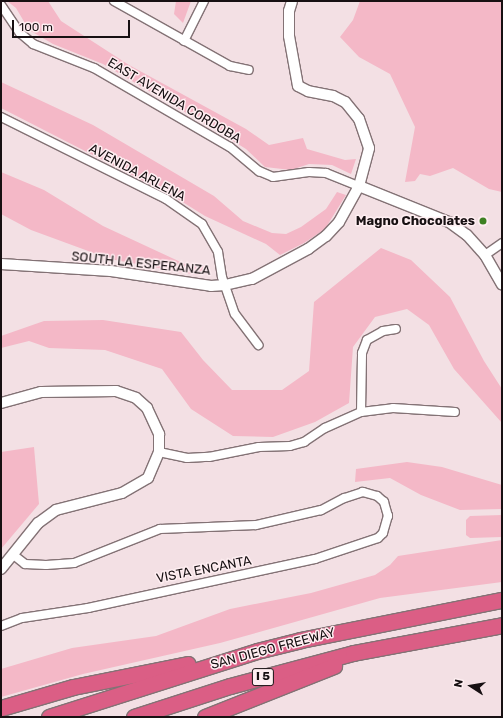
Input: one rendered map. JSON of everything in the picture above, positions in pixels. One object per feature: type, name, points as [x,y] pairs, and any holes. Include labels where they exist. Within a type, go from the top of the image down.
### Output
[{"type":"highway","name":"SAN DIEGO FREEWAY","points":[[49,717],[257,651],[301,640],[502,600]]},
{"type":"highway","name":"SAN DIEGO FREEWAY","points":[[134,717],[290,669],[393,644],[502,626]]},
{"type":"highway","points":[[460,633],[502,630]]},
{"type":"highway","points":[[205,717],[393,644]]},
{"type":"highway","points":[[1,708],[73,687],[257,651]]},
{"type":"street","points":[[114,1],[125,4],[230,66],[250,70]]},
{"type":"street","points":[[184,40],[204,1]]},
{"type":"street","name":"SOUTH LA ESPERANZA","points":[[1,264],[111,271],[211,286],[225,285],[252,279],[308,249],[326,236],[339,222],[359,186],[369,148],[360,118],[345,102],[333,96],[308,91],[298,86],[289,36],[289,11],[292,1]]},
{"type":"street","name":"EAST AVENIDA CORDOBA","points":[[1,6],[20,33],[34,44],[94,68],[230,147],[259,171],[273,177],[309,172],[326,173],[449,222],[467,235],[484,255],[502,284]]},
{"type":"street","name":"AVENIDA ARLENA","points":[[1,117],[166,199],[202,224],[218,252],[225,285],[235,314],[258,345]]},
{"type":"street","points":[[484,255],[502,243]]},
{"type":"street","points":[[361,412],[362,353],[367,340],[383,331],[396,328]]},
{"type":"street","points":[[1,403],[34,393],[55,390],[94,390],[126,394],[136,398],[154,419],[159,434],[159,452],[154,469],[139,485],[122,493],[56,510],[38,522],[1,569]]},
{"type":"street","points":[[159,452],[187,458],[210,458],[259,447],[290,446],[304,442],[325,428],[361,412],[393,408],[455,412]]},
{"type":"street","name":"VISTA ENCANTA","points":[[1,626],[28,616],[88,608],[155,592],[282,567],[370,543],[383,532],[388,516],[386,508],[377,496],[363,492],[344,498],[321,510],[256,525],[160,529],[74,563],[46,565],[25,564],[12,554]]},
{"type":"shaded area","points":[[7,1],[48,1],[61,21],[129,65],[246,129],[269,145],[303,138],[307,149],[345,160],[356,159],[351,174],[332,165],[309,164],[291,170],[265,167],[246,149],[103,64],[53,44],[29,30],[16,8]]},
{"type":"shaded area","points":[[176,1],[191,1],[183,23],[174,14]]},
{"type":"shaded area","points":[[360,1],[502,1],[502,192],[489,189],[453,168],[430,176],[420,174],[415,181],[405,182],[415,127],[390,74],[359,57],[340,37],[353,20]]},
{"type":"shaded area","points":[[1,82],[93,125],[214,196],[243,221],[272,233],[286,234],[301,227],[326,209],[337,192],[346,195],[325,229],[304,243],[280,255],[266,244],[205,216],[173,196],[1,108]]},
{"type":"shaded area","points":[[1,172],[44,190],[103,226],[187,265],[209,267],[208,273],[197,275],[110,259],[31,230],[1,214]]},
{"type":"shaded area","points":[[381,248],[411,260],[450,297],[484,361],[502,389],[502,423],[454,369],[429,325],[407,309],[375,317],[353,347],[349,403],[315,422],[273,437],[233,436],[191,409],[162,369],[105,350],[49,348],[29,341],[1,348],[1,336],[44,321],[103,320],[181,332],[203,360],[232,390],[282,390],[309,371],[314,302]]},
{"type":"shaded area","points":[[34,447],[39,504],[1,549],[1,452]]},
{"type":"shaded area","points":[[407,462],[442,467],[502,485],[502,509],[460,510],[421,495],[390,478],[355,482],[356,469]]},
{"type":"shaded area","points":[[502,515],[502,537],[470,538],[466,535],[466,520],[470,516]]},
{"type":"shaded area","points":[[502,540],[502,582],[380,598],[220,643],[83,674],[1,697],[1,669],[72,648],[156,636],[230,609],[311,593],[375,575],[390,565],[398,556]]},
{"type":"place","name":"Magno Chocolates","points":[[483,221]]}]
